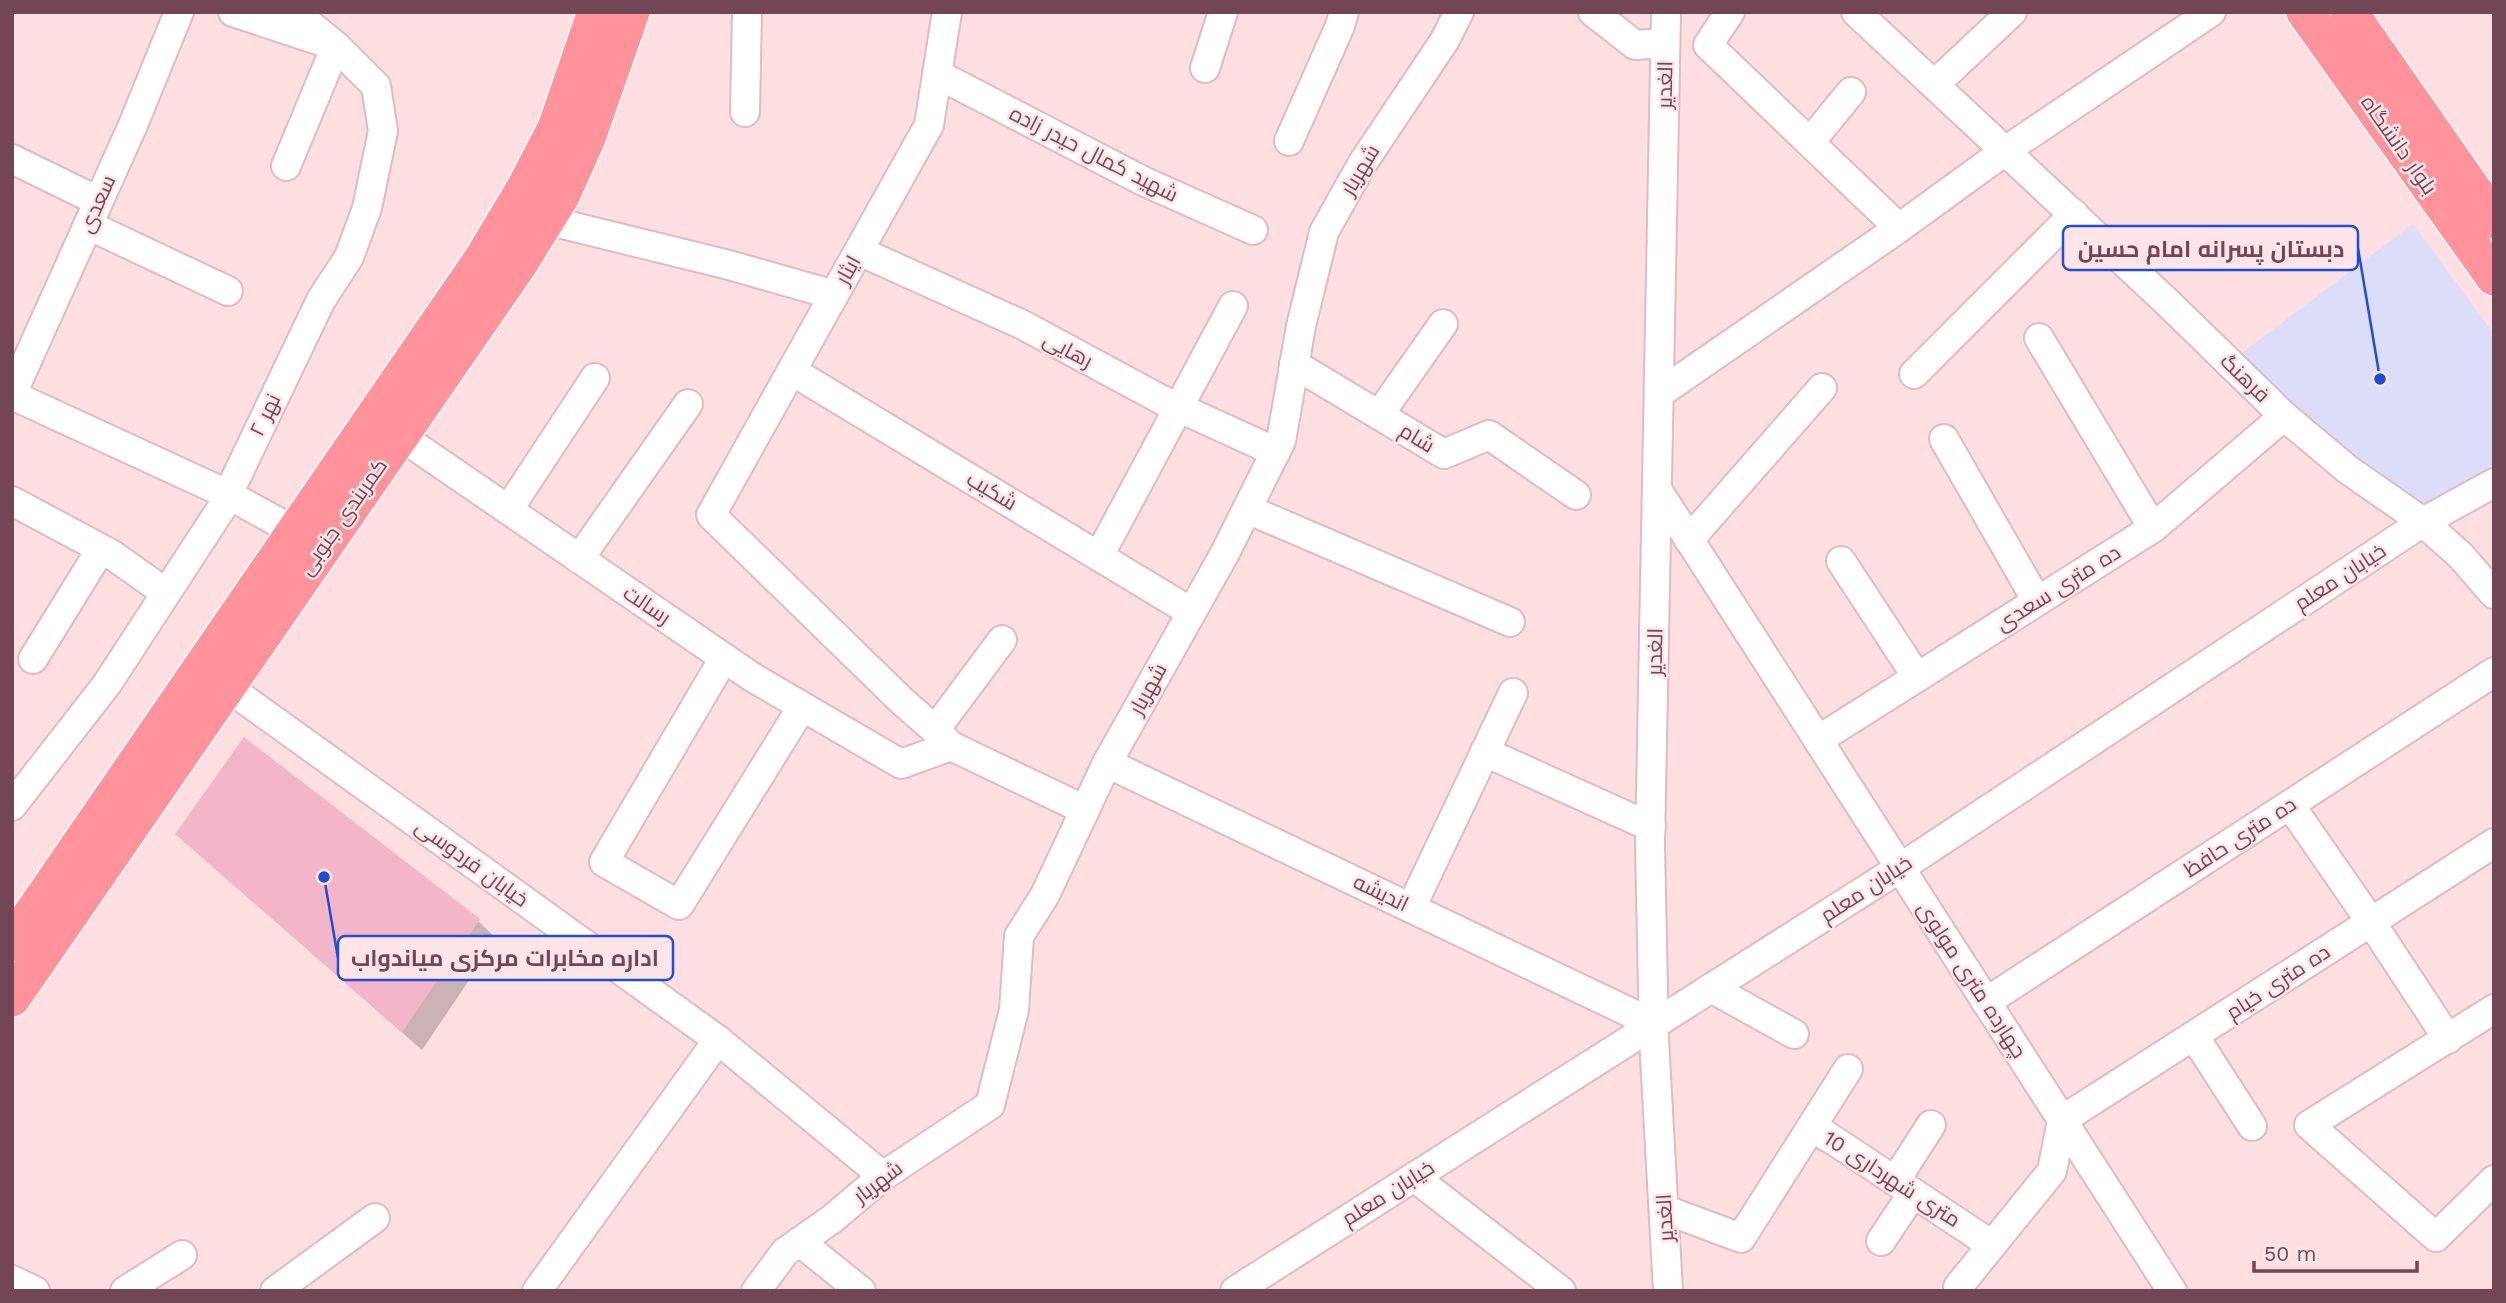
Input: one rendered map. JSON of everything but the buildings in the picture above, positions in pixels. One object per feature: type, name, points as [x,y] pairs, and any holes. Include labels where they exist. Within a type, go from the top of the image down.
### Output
[{"type":"main road","name":"کمربندی جنوبی","points":[[12,943],[483,258],[526,186],[556,128],[596,12]]},
{"type":"main road","name":"کمربندی جنوبی","points":[[13,997],[519,264],[562,194],[587,138],[631,12]]},
{"type":"main road","name":"بلوار دانشگاه","points":[[2305,12],[2494,277]]},
{"type":"main road","name":"بلوار دانشگاه","points":[[2349,12],[2494,220]]},
{"type":"street","name":"سعدی","points":[[12,394],[93,213],[178,12]]},
{"type":"street","points":[[233,12],[336,46],[286,166]]},
{"type":"street","name":"نهر ۲","points":[[12,806],[107,684],[220,509],[321,300],[349,257],[367,208],[383,131],[376,86],[336,46],[294,12]]},
{"type":"street","points":[[745,112],[747,12]]},
{"type":"street","name":"ایثار","points":[[943,738],[712,515],[929,125],[947,12]]},
{"type":"street","points":[[1205,68],[1223,12]]},
{"type":"street","points":[[1289,141],[1344,12]]},
{"type":"street","name":"شهریار","points":[[756,1291],[785,1252],[883,1176],[990,1105],[1014,1010],[1019,936],[1045,895],[1107,762],[1247,509],[1281,441],[1301,326],[1324,232],[1362,164],[1444,40],[1459,12]]},
{"type":"street","points":[[1593,12],[1635,44],[1665,43]]},
{"type":"street","name":"الغدیر","points":[[1666,12],[1651,827],[1654,1024],[1666,1210],[1668,1291]]},
{"type":"street","points":[[1730,12],[1708,45],[1899,228]]},
{"type":"street","points":[[1935,84],[2012,12]]},
{"type":"street","points":[[1660,393],[1899,228],[2005,151],[2211,12]]},
{"type":"street","name":"فرهنگ","points":[[1866,16],[2284,416],[2347,469],[2423,522],[2461,556],[2494,594]]},
{"type":"street","name":"شهید کمال حیدر زاده","points":[[937,74],[1143,181],[1253,230]]},
{"type":"street","points":[[1810,142],[1851,92]]},
{"type":"street","points":[[12,159],[93,213],[228,291]]},
{"type":"street","points":[[1914,374],[2074,215]]},
{"type":"street","points":[[546,220],[729,265],[834,295]]},
{"type":"street","name":"رهایی","points":[[859,251],[1023,326],[1178,408],[1276,452]]},
{"type":"street","points":[[1099,556],[1233,306]]},
{"type":"street","points":[[1379,415],[1443,324]]},
{"type":"street","points":[[2039,338],[2153,527]]},
{"type":"street","name":"شام","points":[[1294,364],[1444,454],[1489,435],[1576,495]]},
{"type":"street","name":"شکیب","points":[[792,371],[1191,612]]},
{"type":"street","points":[[508,510],[595,378]]},
{"type":"street","points":[[1689,540],[1822,388]]},
{"type":"street","points":[[12,394],[227,494],[296,532]]},
{"type":"street","points":[[579,559],[688,404]]},
{"type":"street","name":"ده متری سعدی","points":[[1818,740],[2153,527],[2284,416]]},
{"type":"street","name":"رسالت","points":[[399,435],[724,658],[901,764],[943,738]]},
{"type":"street","points":[[1944,439],[2037,601]]},
{"type":"street","name":"خیابان معلم","points":[[1235,1291],[1900,867],[2423,522],[2494,482]]},
{"type":"street","name":"چهارده متری مولوی","points":[[1658,491],[2172,1291]]},
{"type":"street","points":[[12,501],[101,549],[166,593]]},
{"type":"street","points":[[1247,509],[1510,622]]},
{"type":"street","points":[[33,659],[101,549]]},
{"type":"street","points":[[1841,561],[1917,677]]},
{"type":"street","points":[[1002,640],[943,738],[1085,810]]},
{"type":"street","points":[[724,658],[604,862],[678,905],[802,707]]},
{"type":"street","name":"ده متری حافظ","points":[[1986,1002],[2494,672]]},
{"type":"street","name":"خیابان فردوسی","points":[[226,687],[718,1040],[883,1176]]},
{"type":"street","points":[[1411,908],[1513,693]]},
{"type":"street","points":[[1485,752],[1651,827]]},
{"type":"street","name":"اندیشه","points":[[1107,762],[1654,1024]]},
{"type":"street","points":[[2290,805],[2448,1039]]},
{"type":"street","name":"ده متری خیام","points":[[2062,1120],[2494,844]]},
{"type":"street","points":[[1711,988],[1794,1034]]},
{"type":"street","points":[[2494,1009],[2309,1125],[2436,1237],[2494,1180]]},
{"type":"street","points":[[2194,1036],[2252,1126]]},
{"type":"street","points":[[537,1291],[718,1040]]},
{"type":"street","points":[[1848,1069],[1812,1126],[1977,1235]]},
{"type":"street","points":[[1958,1287],[1977,1235],[2052,1171],[2062,1120]]},
{"type":"street","points":[[1881,1241],[1931,1125]]},
{"type":"street","name":"10 متری شهرداری","points":[[1666,1210],[1741,1238],[1812,1126],[1977,1235]]},
{"type":"street","points":[[1414,1177],[1561,1291]]},
{"type":"street","points":[[275,1291],[375,1218]]},
{"type":"street","points":[[800,1242],[860,1291]]},
{"type":"street","points":[[125,1291],[182,1255]]},
{"type":"street","points":[[12,1280],[35,1291]]},
{"type":"shaded area","points":[[2413,224],[2494,334],[2494,465],[2429,510],[2360,462],[2292,404],[2242,353]]},
{"type":"place","name":"دبستان پسرانه امام حسین","points":[[2380,379]]},
{"type":"place","name":"اداره مخابرات مرکزی میاندواب","points":[[324,877]]}]
